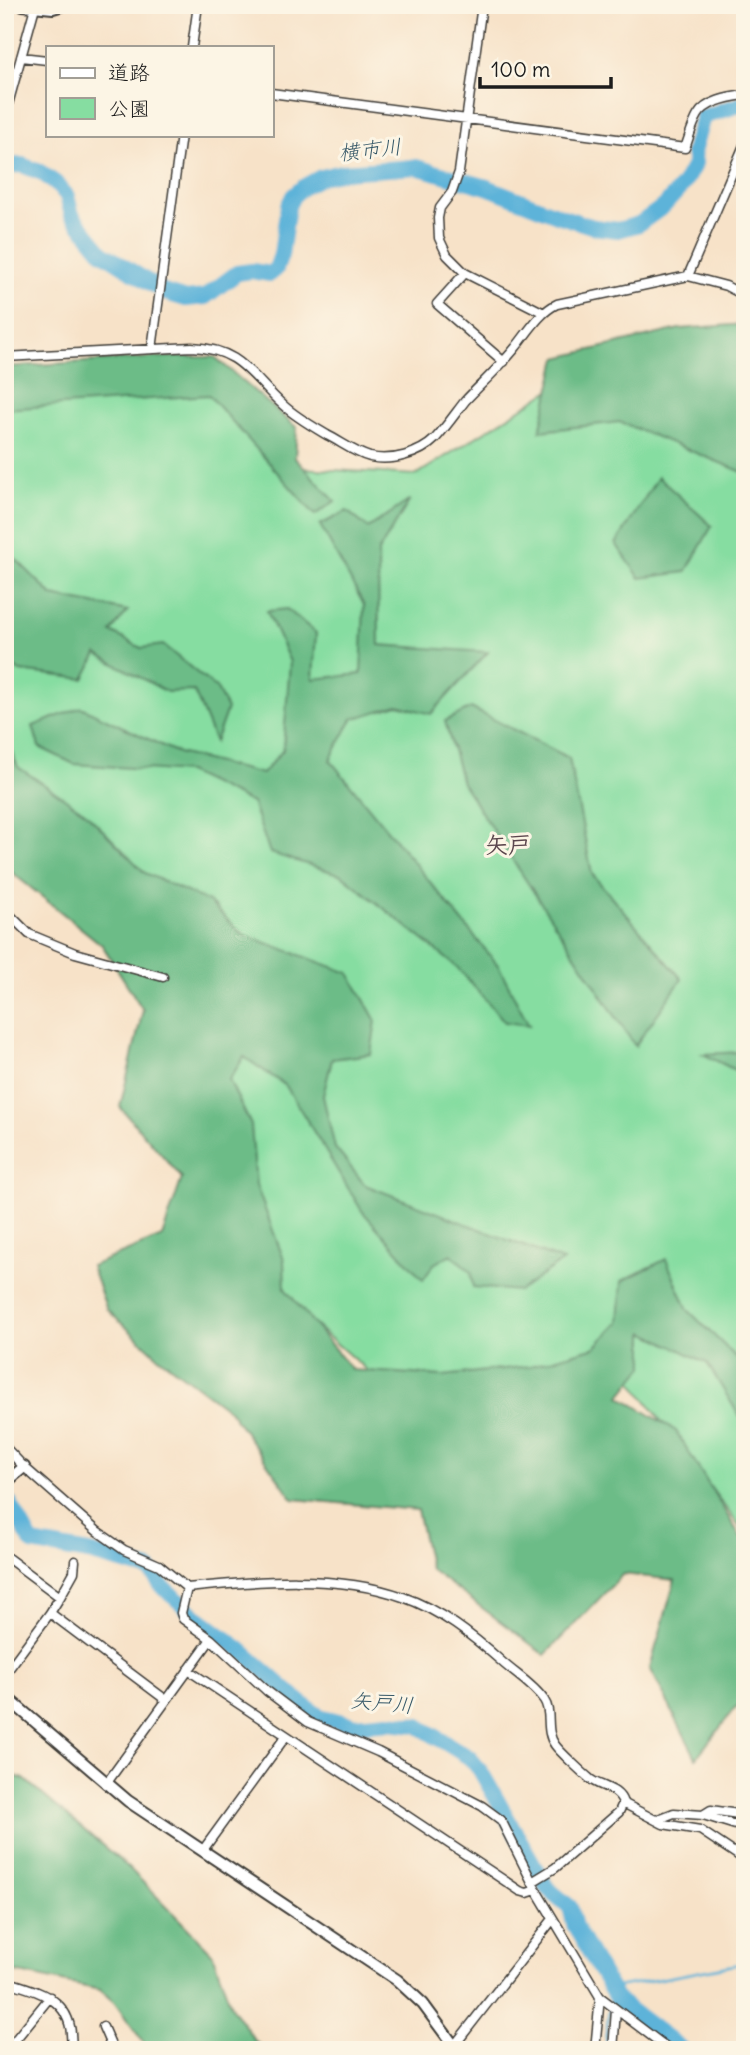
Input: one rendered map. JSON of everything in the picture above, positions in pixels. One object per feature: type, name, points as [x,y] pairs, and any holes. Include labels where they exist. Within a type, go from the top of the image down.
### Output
[{"type":"street","points":[[23,5],[53,8],[63,5]]},
{"type":"street","points":[[192,46],[198,5]]},
{"type":"street","points":[[482,5],[459,172],[452,192],[440,208],[439,238],[447,256],[465,273],[544,313]]},
{"type":"street","points":[[740,5],[745,9]]},
{"type":"street","points":[[5,116],[35,7]]},
{"type":"street","points":[[22,57],[46,60]]},
{"type":"street","points":[[273,93],[685,148],[701,110],[709,104],[745,95]]},
{"type":"street","points":[[152,349],[181,136]]},
{"type":"street","points":[[688,276],[745,143]]},
{"type":"street","points":[[465,273],[437,304],[504,362]]},
{"type":"street","points":[[5,358],[205,347],[230,355],[245,365],[281,403],[301,419],[358,452],[370,457],[400,457],[432,442],[465,401],[504,362],[551,307],[563,302],[688,276],[726,286],[745,296]]},
{"type":"street","points":[[5,910],[29,934],[40,939],[75,953],[163,977]]},
{"type":"street","points":[[5,1447],[97,1531],[124,1550],[159,1565],[187,1588],[270,1582],[327,1582],[368,1587],[404,1597],[441,1616],[479,1642],[524,1679],[544,1700],[549,1710],[547,1727],[555,1745],[591,1780],[621,1797],[623,1803],[619,1812],[527,1893],[520,1891],[188,1670]]},
{"type":"street","points":[[5,1483],[24,1467]]},
{"type":"street","points":[[5,1556],[60,1597]]},
{"type":"street","points":[[5,1674],[60,1597],[74,1572],[75,1561]]},
{"type":"street","points":[[187,1588],[181,1613],[183,1619],[211,1639],[267,1691],[308,1722],[378,1752],[482,1806],[501,1821],[534,1886],[602,1999],[670,2050]]},
{"type":"street","points":[[50,1613],[166,1700]]},
{"type":"street","points":[[106,1784],[211,1639]]},
{"type":"street","points":[[5,1696],[128,1801],[397,1980],[423,2004],[456,2048],[553,1919]]},
{"type":"street","points":[[203,1850],[286,1736]]},
{"type":"street","points":[[623,1803],[663,1824],[700,1830],[745,1860]]},
{"type":"street","points":[[703,1815],[711,1811],[745,1815]]},
{"type":"street","points":[[656,1820],[674,1813],[703,1815],[745,1828]]},
{"type":"street","points":[[5,1981],[54,2000],[69,2022],[71,2050]]},
{"type":"street","points":[[8,2050],[50,1997]]},
{"type":"street","points":[[594,2050],[602,1999]]},
{"type":"street","points":[[613,2050],[616,2010]]},
{"type":"street","points":[[103,2027],[113,2050]]},
{"type":"green space","points":[[745,324],[745,473],[620,422],[540,431],[557,358],[679,329]]},
{"type":"green space","points":[[161,357],[215,357],[297,428],[295,458],[335,501],[315,515],[209,395],[5,409],[5,367]]},
{"type":"green space","points":[[212,386],[283,467],[416,475],[555,387],[745,433],[745,1534],[623,1369],[403,1402],[242,1261],[208,1053],[5,825],[5,400]]},
{"type":"green space","points":[[658,477],[712,526],[686,572],[640,578],[616,544]]},
{"type":"green space","points":[[410,500],[378,552],[379,645],[488,652],[431,714],[398,705],[352,719],[330,760],[498,965],[529,1025],[505,1022],[457,967],[342,875],[270,853],[252,803],[187,772],[74,764],[39,747],[33,726],[81,707],[178,753],[262,774],[283,750],[290,662],[267,611],[287,609],[316,633],[313,679],[361,674],[364,605],[320,525],[347,511],[368,528]]},
{"type":"green space","points":[[5,554],[14,557],[53,596],[128,611],[111,632],[141,648],[163,645],[217,689],[227,709],[215,742],[194,691],[167,692],[97,654],[84,679],[20,671],[5,660]]},
{"type":"green space","points":[[471,708],[569,758],[592,874],[682,979],[635,1046],[462,783],[445,721]]},
{"type":"green space","points":[[5,737],[18,767],[85,812],[145,873],[209,902],[242,934],[349,973],[376,1021],[371,1054],[332,1059],[323,1096],[335,1148],[365,1185],[563,1261],[519,1291],[473,1287],[471,1272],[451,1254],[434,1264],[423,1280],[362,1211],[286,1086],[244,1057],[229,1080],[251,1125],[256,1185],[284,1260],[285,1289],[352,1370],[443,1376],[530,1366],[595,1347],[619,1322],[622,1281],[666,1259],[688,1310],[745,1366],[745,1425],[707,1363],[644,1332],[644,1366],[620,1396],[676,1431],[745,1544],[745,1707],[737,1706],[696,1758],[650,1668],[675,1580],[623,1574],[545,1655],[430,1569],[417,1510],[293,1499],[229,1410],[161,1359],[107,1310],[91,1266],[162,1237],[182,1178],[120,1107],[143,1010],[102,945],[5,867]]},
{"type":"green space","points":[[741,1052],[745,1058],[745,1086],[739,1072],[703,1054]]},
{"type":"green space","points":[[5,1773],[24,1779],[129,1868],[212,1953],[232,2008],[264,2050],[149,2050],[114,2002],[100,1990],[5,1970]]},
{"type":"waterway","name":"横市川","points":[[5,166],[22,165],[40,172],[57,184],[67,196],[72,215],[103,253],[166,293],[186,299],[205,297],[237,273],[252,271],[270,274],[276,269],[281,255],[288,206],[293,196],[321,177],[342,172],[416,167],[487,187],[594,227],[618,230],[639,224],[664,206],[683,185],[695,163],[693,152],[703,117],[745,103]]},
{"type":"waterway","name":"矢戸川","points":[[5,1502],[10,1503],[32,1543],[89,1553],[150,1570],[161,1585],[192,1613],[241,1650],[319,1716],[354,1725],[389,1722],[417,1725],[470,1758],[480,1770],[547,1888],[570,1907],[575,1927],[617,2000],[683,2050]]},
{"type":"waterway","points":[[604,2050],[612,1988],[745,1963]]},
{"type":"district","name":"矢戸","points":[[508,845]]}]
